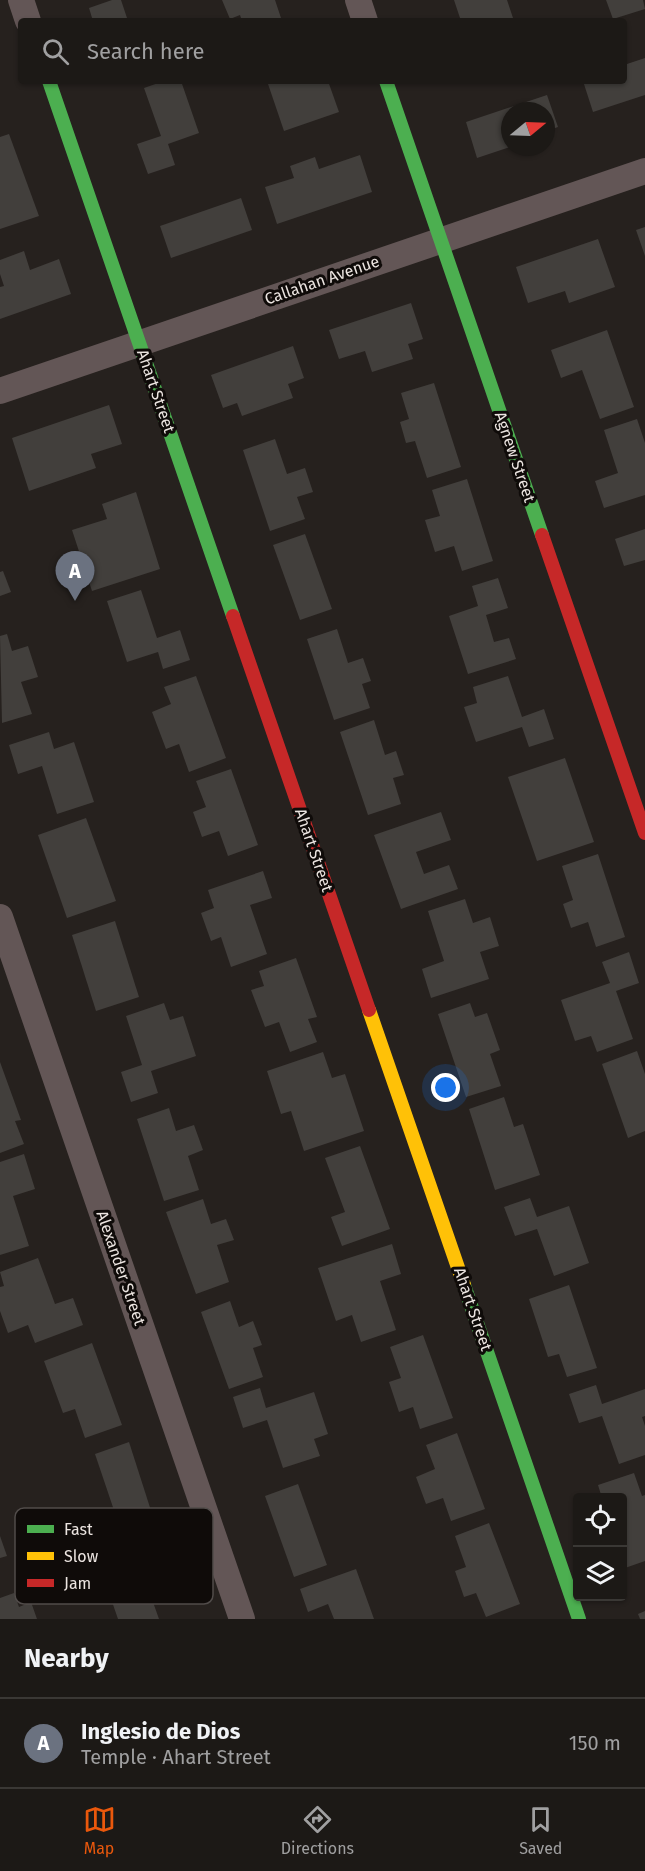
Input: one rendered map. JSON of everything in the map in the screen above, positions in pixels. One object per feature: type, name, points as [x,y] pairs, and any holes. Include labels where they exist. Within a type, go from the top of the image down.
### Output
[{"type":"street","points":[[21,0],[27,18]]},
{"type":"street","points":[[358,0],[364,18]]},
{"type":"street","name":"Ahart Street","points":[[50,84],[579,1619]]},
{"type":"street","name":"Agnew Street","points":[[387,84],[645,833]]},
{"type":"street","name":"Callahan Avenue","points":[[0,391],[440,239],[645,171]]},
{"type":"street","name":"Alexander Street","points":[[0,916],[204,1508]]},
{"type":"street","name":"Alexander Street","points":[[213,1535],[242,1619]]},
{"type":"building","points":[[112,0],[121,0],[127,18],[92,18],[89,8]]},
{"type":"building","points":[[222,0],[275,0],[281,18],[241,18],[240,15],[230,18]]},
{"type":"building","points":[[454,0],[507,0],[513,18],[460,18]]},
{"type":"building","points":[[606,0],[643,0],[645,9],[613,18]]},
{"type":"building","points":[[645,58],[645,95],[593,112],[584,84],[627,84],[627,64]]},
{"type":"building","points":[[155,84],[182,84],[199,133],[168,144],[175,165],[148,174],[137,144],[161,136],[144,88]]},
{"type":"building","points":[[268,84],[329,84],[339,112],[284,131]]},
{"type":"building","points":[[547,95],[549,102],[526,102]]},
{"type":"building","points":[[501,110],[501,150],[477,158],[466,122]]},
{"type":"building","points":[[9,134],[39,216],[0,229],[0,137]]},
{"type":"building","points":[[360,155],[372,192],[277,224],[265,187],[294,178],[290,166],[315,157],[319,169]]},
{"type":"building","points":[[241,198],[252,230],[171,258],[160,226]]},
{"type":"building","points":[[645,227],[645,256],[636,230]]},
{"type":"building","points":[[598,239],[615,287],[569,303],[565,291],[528,303],[516,267]]},
{"type":"building","points":[[24,251],[30,270],[59,259],[71,294],[0,319],[0,287],[4,286],[0,274],[0,260]]},
{"type":"building","points":[[411,303],[423,339],[408,344],[413,359],[372,372],[365,351],[339,359],[329,330]]},
{"type":"building","points":[[607,330],[634,407],[600,419],[582,370],[561,378],[551,350]]},
{"type":"building","points":[[293,346],[304,378],[288,384],[293,398],[242,416],[237,403],[223,408],[211,375]]},
{"type":"building","points":[[434,383],[461,467],[427,478],[415,441],[406,443],[400,422],[409,419],[401,393]]},
{"type":"building","points":[[109,405],[122,444],[91,454],[96,468],[29,491],[12,438]]},
{"type":"building","points":[[637,419],[645,443],[645,495],[604,508],[595,481],[618,473],[604,430]]},
{"type":"building","points":[[275,439],[287,474],[305,468],[313,492],[297,497],[305,519],[270,531],[243,450]]},
{"type":"building","points":[[467,479],[493,561],[462,571],[454,546],[435,552],[425,520],[440,516],[432,490]]},
{"type":"building","points":[[136,492],[160,569],[92,591],[72,530],[107,519],[102,504]]},
{"type":"building","points":[[645,529],[645,560],[624,566],[615,539]]},
{"type":"building","points":[[305,534],[332,609],[300,620],[273,545]]},
{"type":"building","points":[[3,571],[11,592],[0,596],[0,572]]},
{"type":"building","points":[[498,578],[508,608],[486,615],[494,642],[509,638],[516,659],[468,674],[449,616],[478,606],[472,586]]},
{"type":"building","points":[[141,590],[157,638],[180,630],[190,660],[163,669],[158,652],[127,662],[107,601]]},
{"type":"building","points":[[337,629],[348,663],[363,658],[371,681],[362,684],[370,708],[334,720],[307,639]]},
{"type":"building","points":[[7,634],[12,651],[28,646],[38,677],[21,682],[32,714],[2,723],[0,636]]},
{"type":"building","points":[[196,676],[226,758],[189,772],[179,744],[166,749],[152,712],[171,704],[164,687]]},
{"type":"building","points":[[508,676],[522,717],[544,709],[554,739],[529,747],[522,727],[476,742],[464,707],[477,703],[473,687]]},
{"type":"building","points":[[374,720],[385,755],[396,751],[404,775],[393,778],[401,804],[368,815],[340,732]]},
{"type":"building","points":[[49,732],[54,749],[74,742],[94,802],[57,814],[42,766],[18,774],[9,745]]},
{"type":"building","points":[[565,758],[594,842],[537,861],[508,777]]},
{"type":"building","points":[[231,769],[258,845],[228,856],[219,831],[202,837],[193,812],[206,807],[196,781]]},
{"type":"building","points":[[441,812],[451,840],[416,852],[424,874],[449,865],[458,889],[401,909],[374,835]]},
{"type":"building","points":[[86,818],[116,901],[67,918],[38,835]]},
{"type":"building","points":[[598,854],[625,937],[596,947],[588,922],[571,928],[563,904],[573,900],[562,866]]},
{"type":"building","points":[[263,871],[272,898],[250,905],[267,954],[231,967],[221,937],[211,941],[201,913],[214,908],[208,890]]},
{"type":"building","points":[[465,899],[473,923],[490,917],[499,946],[480,952],[489,979],[431,998],[422,969],[444,961],[428,911]]},
{"type":"building","points":[[115,921],[139,997],[96,1011],[72,935]]},
{"type":"building","points":[[629,952],[639,983],[616,991],[633,1039],[597,1052],[591,1036],[575,1041],[561,1000],[610,983],[602,962]]},
{"type":"building","points":[[296,958],[317,1017],[308,1019],[317,1042],[290,1052],[279,1022],[265,1027],[251,990],[264,986],[259,971]]},
{"type":"building","points":[[164,1003],[170,1020],[183,1016],[196,1056],[151,1071],[158,1093],[131,1102],[121,1072],[142,1065],[126,1016]]},
{"type":"building","points":[[470,1003],[475,1017],[487,1013],[500,1050],[490,1054],[501,1086],[466,1097],[438,1014]]},
{"type":"building","points":[[637,1051],[645,1074],[645,1131],[628,1138],[602,1064]]},
{"type":"building","points":[[323,1052],[332,1078],[345,1074],[364,1131],[304,1151],[291,1111],[281,1114],[267,1071]]},
{"type":"building","points":[[0,1062],[21,1120],[15,1121],[24,1144],[0,1153]]},
{"type":"building","points":[[504,1097],[514,1127],[523,1124],[540,1175],[495,1190],[469,1109]]},
{"type":"building","points":[[169,1108],[176,1131],[194,1125],[203,1150],[188,1156],[199,1190],[164,1201],[137,1119]]},
{"type":"building","points":[[360,1146],[390,1229],[342,1246],[331,1217],[345,1212],[325,1158]]},
{"type":"building","points":[[24,1154],[35,1189],[13,1196],[29,1246],[0,1255],[0,1162]]},
{"type":"building","points":[[530,1198],[537,1217],[569,1206],[589,1263],[554,1276],[537,1229],[515,1236],[504,1207]]},
{"type":"building","points":[[203,1199],[211,1224],[226,1219],[234,1240],[217,1245],[229,1282],[196,1294],[166,1212]]},
{"type":"building","points":[[392,1244],[401,1274],[380,1281],[396,1330],[361,1342],[352,1315],[336,1321],[318,1268]]},
{"type":"building","points":[[38,1258],[55,1304],[73,1298],[83,1325],[35,1343],[28,1325],[8,1333],[0,1311],[0,1287],[4,1286],[0,1272]]},
{"type":"building","points":[[569,1285],[597,1368],[567,1377],[559,1354],[548,1357],[529,1299]]},
{"type":"building","points":[[230,1301],[239,1327],[253,1321],[262,1345],[253,1348],[263,1377],[229,1389],[201,1312]]},
{"type":"building","points":[[423,1335],[453,1418],[420,1429],[413,1407],[399,1412],[389,1382],[401,1378],[390,1347]]},
{"type":"building","points":[[92,1343],[122,1425],[85,1438],[75,1409],[63,1413],[44,1361]]},
{"type":"building","points":[[596,1385],[602,1404],[645,1389],[645,1416],[642,1417],[645,1426],[645,1455],[619,1464],[602,1416],[579,1423],[569,1394]]},
{"type":"building","points":[[260,1388],[266,1408],[314,1392],[328,1434],[314,1439],[320,1456],[283,1468],[267,1420],[243,1428],[233,1397]]},
{"type":"building","points":[[457,1433],[485,1509],[451,1521],[443,1498],[426,1504],[416,1477],[435,1469],[426,1445]]},
{"type":"building","points":[[129,1442],[150,1508],[113,1508],[95,1454]]},
{"type":"building","points":[[634,1473],[642,1496],[645,1495],[645,1561],[627,1567],[627,1493],[600,1493],[598,1485]]},
{"type":"building","points":[[298,1484],[327,1565],[294,1577],[265,1496]]},
{"type":"building","points":[[489,1523],[520,1604],[486,1617],[476,1593],[464,1597],[455,1571],[466,1567],[455,1536]]},
{"type":"building","points":[[0,1536],[7,1556],[0,1558]]},
{"type":"building","points":[[356,1569],[374,1619],[334,1619],[328,1604],[308,1612],[300,1589]]},
{"type":"building","points":[[14,1593],[15,1604],[19,1607],[32,1604],[37,1619],[0,1619],[0,1598]]},
{"type":"building","points":[[113,1604],[154,1604],[159,1619],[118,1619]]},
{"type":"building","points":[[645,1611],[645,1619],[640,1619],[638,1614]]},
{"type":"traffic: fast","points":[[50,84],[233,616]]},
{"type":"traffic: fast","points":[[387,84],[542,535]]},
{"type":"traffic: fast","points":[[464,1285],[579,1619]]},
{"type":"traffic: slow","points":[[369,1010],[464,1285]]},
{"type":"traffic: jam","points":[[542,535],[645,833]]},
{"type":"traffic: jam","points":[[233,616],[369,1010]]},
{"type":"place","name":"Inglesio de Dios","points":[[75,601]]}]
